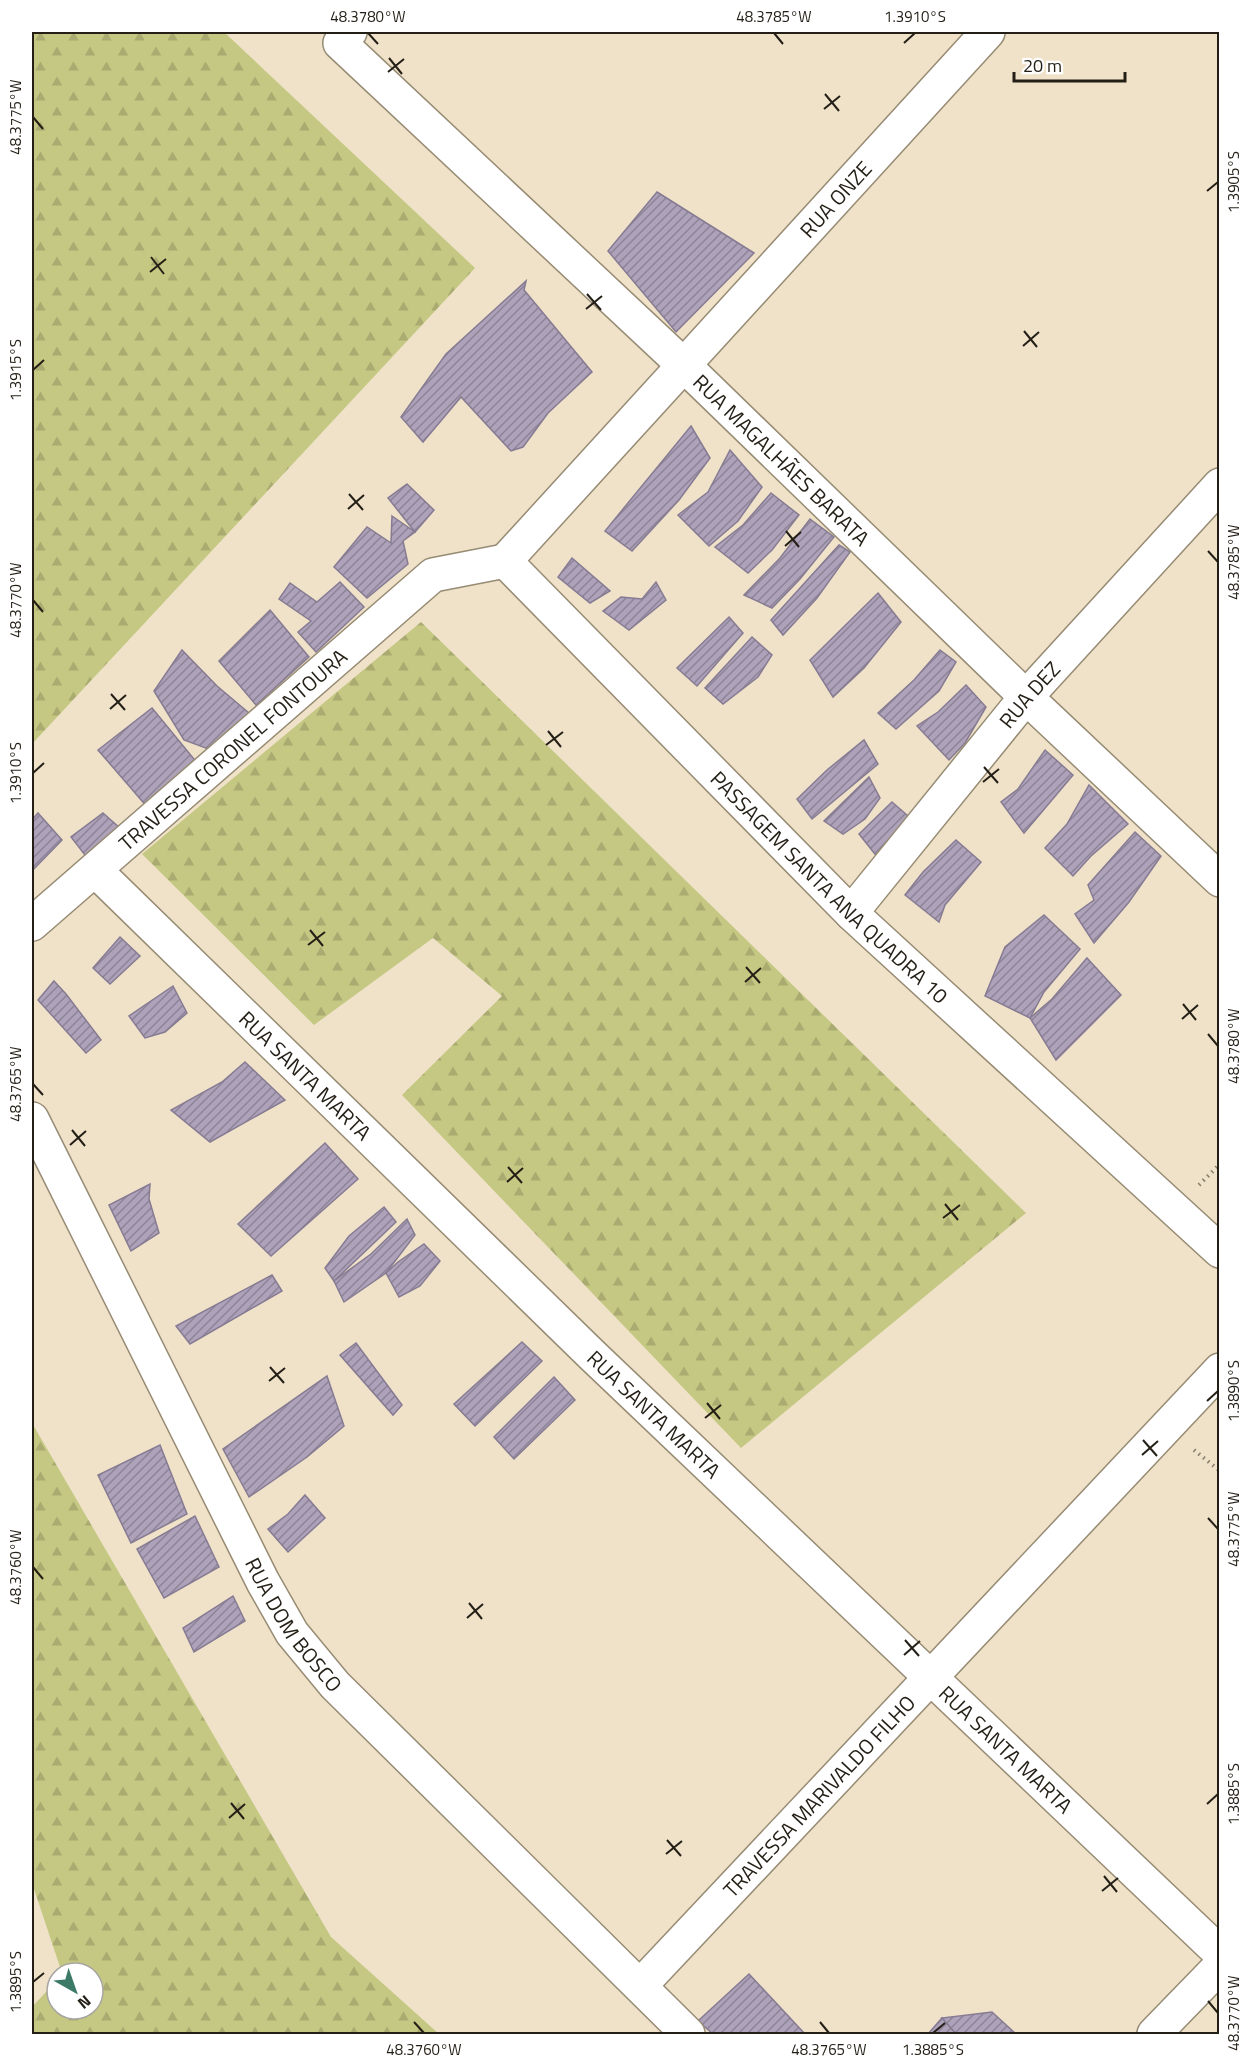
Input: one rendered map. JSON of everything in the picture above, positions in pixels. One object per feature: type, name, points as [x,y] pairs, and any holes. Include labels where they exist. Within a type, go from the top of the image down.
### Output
[{"type":"street","name":"RUA ONZE","points":[[505,561],[988,32]]},
{"type":"street","name":"RUA MAGALHÃES BARATA","points":[[345,38],[1026,697],[1220,880]]},
{"type":"street","name":"RUA DEZ","points":[[851,913],[1026,697],[1220,485]]},
{"type":"street","name":"TRAVESSA CORONEL FONTOURA","points":[[32,924],[433,575],[505,561]]},
{"type":"street","name":"PASSAGEM SANTA ANA QUADRA 10","points":[[505,561],[851,913],[1220,1251]]},
{"type":"street","name":"RUA SANTA MARTA","points":[[95,870],[591,1354],[1220,1953]]},
{"type":"street","name":"RUA DOM BOSCO","points":[[32,1119],[263,1582],[292,1633],[334,1685],[688,2034]]},
{"type":"street","name":"TRAVESSA MARIVALDO FILHO","points":[[640,1986],[1220,1370]]},
{"type":"street","points":[[1154,2034],[1220,1966]]},
{"type":"green space","points":[[32,32],[224,32],[475,268],[32,744]]},
{"type":"green space","points":[[421,622],[1026,1213],[741,1448],[402,1095],[502,996],[433,938],[314,1025],[142,854]]},
{"type":"green space","points":[[32,1423],[331,1937],[439,2034],[32,2034],[32,2007],[45,1993],[45,2021],[105,2021],[105,1961],[58,1961],[32,1883]]},
{"type":"building","points":[[657,192],[754,253],[676,332],[608,251]]},
{"type":"building","points":[[526,281],[524,290],[592,372],[548,413],[523,447],[511,451],[461,397],[423,442],[401,417],[446,354]]},
{"type":"building","points":[[691,426],[710,458],[679,500],[632,551],[605,531]]},
{"type":"building","points":[[730,450],[762,487],[738,521],[709,546],[678,515],[708,492]]},
{"type":"building","points":[[407,484],[434,510],[415,532],[388,498]]},
{"type":"building","points":[[771,493],[799,515],[772,550],[748,573],[715,547],[743,525]]},
{"type":"building","points":[[392,516],[415,532],[403,541],[408,564],[367,598],[334,567],[367,527],[391,543]]},
{"type":"building","points":[[810,519],[834,537],[800,579],[772,608],[744,595],[780,558]]},
{"type":"building","points":[[839,545],[850,552],[817,598],[783,635],[771,620]]},
{"type":"building","points":[[572,558],[610,591],[590,603],[558,577]]},
{"type":"building","points":[[340,582],[364,607],[316,652],[298,632],[311,621],[279,599],[290,583],[317,602]]},
{"type":"building","points":[[656,582],[666,600],[629,630],[603,611],[621,597],[642,599]]},
{"type":"building","points":[[878,593],[901,622],[864,668],[833,697],[810,660]]},
{"type":"building","points":[[270,610],[309,657],[256,705],[219,661]]},
{"type":"building","points":[[729,617],[743,633],[697,686],[677,668]]},
{"type":"building","points":[[752,637],[772,655],[758,677],[723,704],[705,688]]},
{"type":"building","points":[[182,650],[217,686],[249,713],[211,750],[184,740],[154,691]]},
{"type":"building","points":[[940,650],[956,662],[939,691],[896,729],[878,713],[914,680]]},
{"type":"building","points":[[966,685],[986,707],[965,743],[949,760],[917,726],[938,712]]},
{"type":"building","points":[[152,708],[198,764],[155,816],[98,750]]},
{"type":"building","points":[[864,740],[878,764],[812,819],[797,799],[827,770]]},
{"type":"building","points":[[1045,750],[1073,775],[1024,833],[1001,802],[1018,789]]},
{"type":"building","points":[[869,777],[880,798],[865,819],[843,834],[824,821]]},
{"type":"building","points":[[1089,785],[1128,824],[1091,856],[1073,876],[1045,848],[1067,824]]},
{"type":"building","points":[[892,802],[915,822],[879,859],[859,834]]},
{"type":"building","points":[[38,813],[62,840],[32,871],[32,820]]},
{"type":"building","points":[[103,813],[130,837],[95,868],[71,837]]},
{"type":"building","points":[[1135,832],[1161,856],[1129,902],[1094,943],[1075,914],[1094,900],[1088,885]]},
{"type":"building","points":[[956,840],[981,862],[945,905],[939,922],[905,895],[923,872]]},
{"type":"building","points":[[1044,915],[1080,949],[1044,992],[1030,1018],[985,996],[1005,947]]},
{"type":"building","points":[[120,937],[140,956],[110,984],[93,968]]},
{"type":"building","points":[[1087,958],[1121,995],[1056,1060],[1030,1018],[1052,999]]},
{"type":"building","points":[[54,981],[101,1040],[86,1053],[38,1000]]},
{"type":"building","points":[[173,986],[187,1013],[165,1032],[145,1038],[129,1016]]},
{"type":"building","points":[[245,1062],[285,1100],[210,1142],[171,1110],[222,1082]]},
{"type":"building","points":[[325,1143],[358,1179],[271,1256],[238,1224]]},
{"type":"building","points":[[150,1184],[149,1199],[159,1233],[131,1251],[109,1205]]},
{"type":"building","points":[[384,1207],[396,1222],[334,1281],[325,1268],[349,1236]]},
{"type":"building","points":[[407,1219],[415,1235],[386,1273],[344,1302],[334,1281],[371,1254]]},
{"type":"building","points":[[424,1244],[440,1261],[420,1286],[399,1297],[386,1273]]},
{"type":"building","points":[[272,1275],[282,1291],[190,1344],[176,1326]]},
{"type":"building","points":[[522,1342],[542,1361],[475,1426],[454,1404]]},
{"type":"building","points":[[356,1343],[402,1405],[393,1415],[340,1355]]},
{"type":"building","points":[[327,1376],[344,1426],[307,1457],[249,1497],[223,1449]]},
{"type":"building","points":[[554,1377],[575,1400],[514,1459],[494,1437]]},
{"type":"building","points":[[160,1445],[187,1514],[131,1543],[98,1475]]},
{"type":"building","points":[[305,1495],[325,1518],[288,1552],[268,1529],[288,1514]]},
{"type":"building","points":[[195,1516],[219,1567],[164,1598],[137,1549]]},
{"type":"building","points":[[233,1596],[245,1621],[194,1652],[183,1628]]},
{"type":"building","points":[[749,1974],[805,2034],[713,2034],[698,2021]]},
{"type":"building","points":[[992,2012],[1016,2034],[956,2034],[942,2018]]},
{"type":"building","points":[[942,2018],[956,2034],[928,2034]]}]
